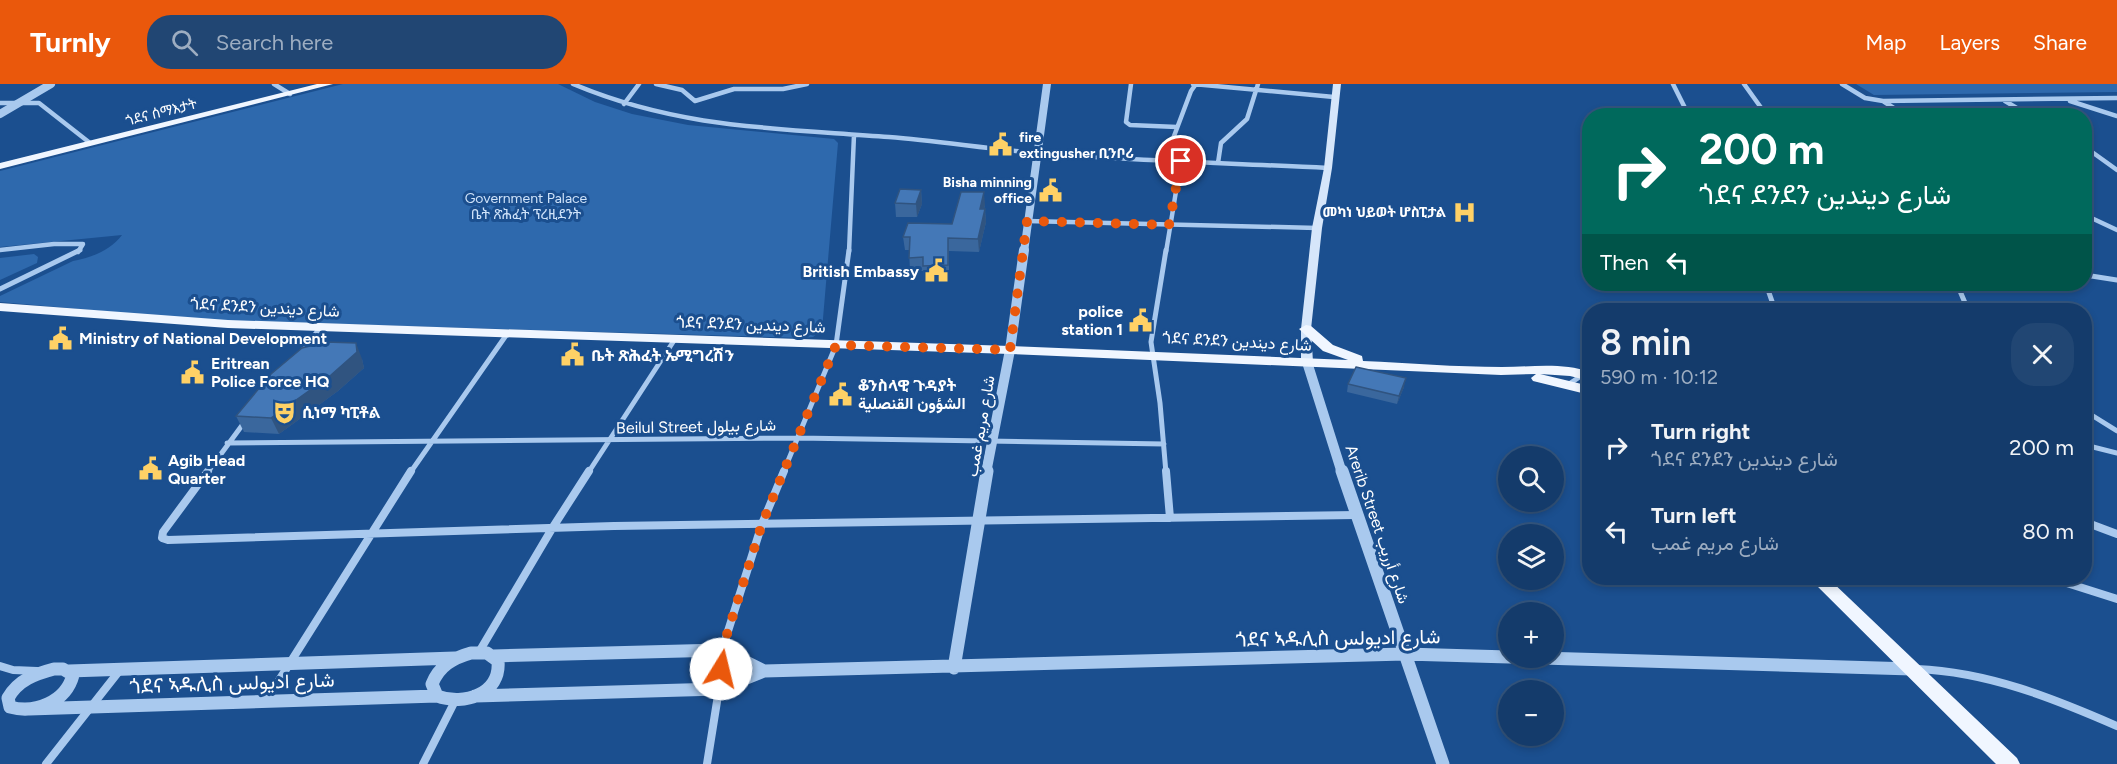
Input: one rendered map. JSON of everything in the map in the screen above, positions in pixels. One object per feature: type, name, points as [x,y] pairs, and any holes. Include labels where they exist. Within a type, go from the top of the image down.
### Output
[{"type":"main road","name":"ጎደና ሰማእታት","points":[[0,159],[293,89],[328,84]]},
{"type":"main road","points":[[1307,362],[1306,329],[1337,84]]},
{"type":"main road","name":"ጎደና ሰማእታት","points":[[0,166],[278,86],[293,89]]},
{"type":"main road","name":"ጎደና ደንደን شارع ديندين","points":[[0,307],[228,324],[320,328],[1153,355],[1377,365],[1501,371],[1582,382]]},
{"type":"main road","points":[[1306,329],[1328,348],[1377,365]]},
{"type":"main road","name":"ጎደና ደንደን شارع ديندين","points":[[1501,371],[1569,384],[1582,383]]},
{"type":"main road","points":[[1825,585],[2011,762]]},
{"type":"street","points":[[0,114],[51,84]]},
{"type":"street","points":[[573,84],[624,104],[659,114],[706,122],[1039,153],[1328,168]]},
{"type":"street","points":[[624,104],[639,84]]},
{"type":"street","points":[[656,84],[682,90],[695,101],[734,89],[783,88],[807,84]]},
{"type":"street","name":"شارع مريم غمب","points":[[954,668],[977,521],[1010,350],[1047,84]]},
{"type":"street","points":[[1131,84],[1125,122],[1130,125],[1177,128]]},
{"type":"street","points":[[1165,160],[1195,84],[1258,87],[1335,97]]},
{"type":"street","points":[[1673,84],[1685,108]]},
{"type":"street","points":[[1744,84],[1761,108]]},
{"type":"street","points":[[1842,84],[1865,98],[1882,101],[2117,98]]},
{"type":"street","points":[[1218,163],[1221,143],[1247,119],[1258,87]]},
{"type":"street","points":[[2063,99],[2092,108]]},
{"type":"street","points":[[2003,100],[2017,108]]},
{"type":"street","points":[[1882,101],[1893,108]]},
{"type":"street","points":[[0,103],[39,103],[86,140]]},
{"type":"street","points":[[2092,108],[2117,116]]},
{"type":"street","points":[[707,764],[719,689],[722,650],[762,524],[836,345],[844,293],[854,181],[854,135]]},
{"type":"street","points":[[2092,152],[2117,170]]},
{"type":"street","points":[[1170,518],[1152,325],[1181,161]]},
{"type":"street","points":[[2092,218],[2117,231]]},
{"type":"street","points":[[1027,221],[1317,228]]},
{"type":"street","points":[[0,250],[54,244],[83,244],[80,251],[0,289]]},
{"type":"street","points":[[2092,276],[2117,280]]},
{"type":"street","points":[[298,356],[320,328]]},
{"type":"street","points":[[265,702],[429,443],[507,334]]},
{"type":"street","points":[[479,653],[553,527],[675,339]]},
{"type":"street","name":"Arerib Street شارع أرريب","points":[[1307,362],[1356,515],[1443,764]]},
{"type":"street","points":[[253,411],[163,532],[162,538],[168,540],[375,531],[553,527],[1356,515]]},
{"type":"street","points":[[2092,415],[2117,431]]},
{"type":"street","name":"Beilul Street شارع بيلول","points":[[227,443],[798,438],[1164,444]]},
{"type":"street","points":[[2092,448],[2117,453]]},
{"type":"street","points":[[2092,525],[2117,534]]},
{"type":"street","points":[[2074,585],[2117,598]]},
{"type":"street","name":"ጎደና ኣዱሊስ شارع اديولس","points":[[493,656],[722,650],[764,671]]},
{"type":"street","points":[[479,653],[493,656],[500,668],[498,675],[493,683],[475,696],[455,701],[436,696],[432,690],[434,677],[439,670],[455,658],[479,653]]},
{"type":"street","name":"ጎደና ኣዱሊስ شارع اديولس","points":[[475,696],[719,689],[764,671],[954,668],[1406,654],[1912,669]]},
{"type":"street","name":"ጎደና ኣዱሊስ شارع اديولس","points":[[43,671],[455,658]]},
{"type":"street","points":[[0,666],[13,670],[43,671]]},
{"type":"street","points":[[1912,669],[1939,668],[2039,694],[2117,726]]},
{"type":"street","points":[[46,764],[120,669]]},
{"type":"street","points":[[4,704],[17,686],[43,671]]},
{"type":"street","points":[[28,709],[61,695],[72,681],[73,675],[69,671]]},
{"type":"street","name":"ጎደና ኣዱሊስ شارع اديولس","points":[[4,704],[14,709],[28,709],[436,696]]},
{"type":"street","points":[[423,764],[455,701]]},
{"type":"green space","name":"Government Palace ቤት ጽሕፈት ፕረዚደንት","points":[[343,84],[558,84],[595,102],[632,114],[688,125],[834,139],[838,143],[822,330],[813,337],[802,338],[203,320],[0,302],[0,296],[73,261],[100,252],[122,235],[0,247],[0,171]]},
{"type":"green space","points":[[1856,84],[2117,84],[2117,92],[1874,95]]},
{"type":"green space","points":[[34,254],[38,257],[37,263],[0,280],[0,258]]},
{"type":"building","points":[[900,189],[921,190],[916,204],[895,203]]},
{"type":"building","points":[[961,192],[984,192],[980,209],[985,209],[978,239],[948,238],[948,265],[923,266],[923,257],[909,258],[910,237],[903,237],[908,223],[952,224]]},
{"type":"building","points":[[326,342],[356,343],[357,352],[331,375],[271,418],[236,416],[271,374],[302,348]]},
{"type":"building","points":[[1356,367],[1406,378],[1399,396],[1348,384]]},
{"type":"place","name":"fire extingusher ቢንቦሪ","points":[[1001,145]]},
{"type":"place","name":"Bisha minning office","points":[[1050,190]]},
{"type":"place","name":"መካነ ህይወት ሆስፒታል","points":[[1464,212]]},
{"type":"place","name":"British Embassy","points":[[937,271]]},
{"type":"place","name":"police station 1","points":[[1141,320]]},
{"type":"place","name":"Ministry of National Development","points":[[61,338]]},
{"type":"place","name":"ቤት ጽሕፈት ኤሚግረሽን","points":[[573,355]]},
{"type":"place","name":"Eritrean Police Force HQ","points":[[193,372]]},
{"type":"place","name":"ቆንስላዊ ጉዳያት الشؤون القنصلية","points":[[840,394]]},
{"type":"place","name":"ሲነማ ካፒቶል","points":[[284,412]]},
{"type":"place","name":"Agib Head Quarter","points":[[150,469]]},
{"type":"route","points":[[721,669],[722,650],[762,524],[836,345],[1010,350],[1027,221],[1169,225],[1181,161]]}]
